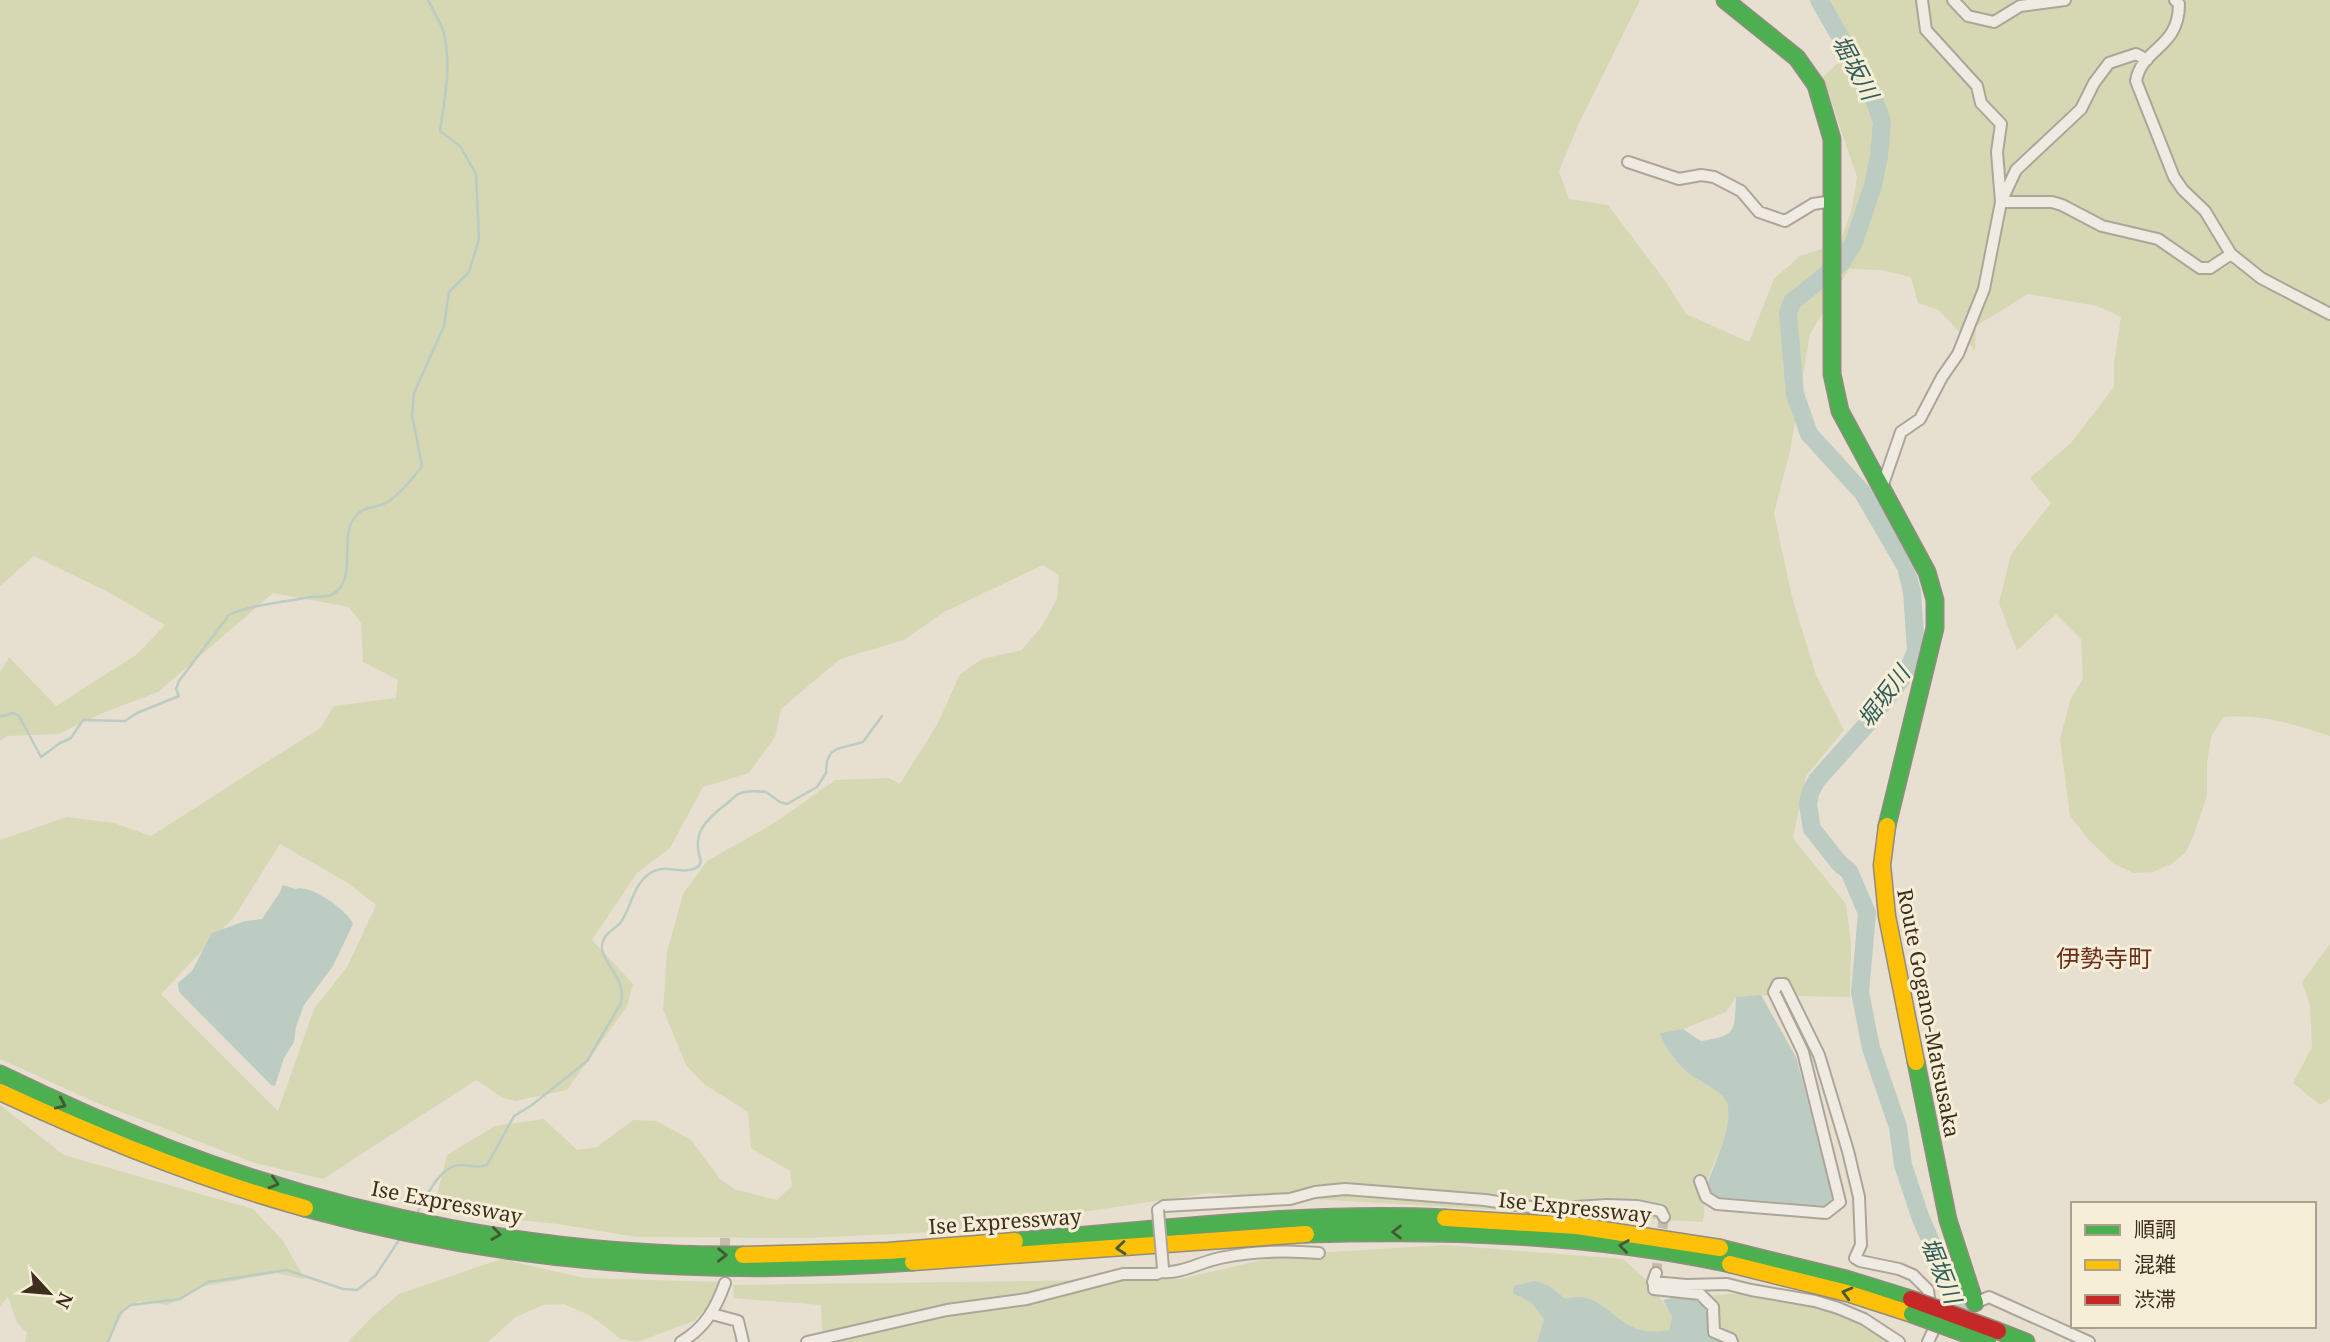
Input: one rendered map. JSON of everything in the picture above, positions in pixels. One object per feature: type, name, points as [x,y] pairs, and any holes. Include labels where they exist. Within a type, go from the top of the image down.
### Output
[{"type":"main road","name":"Route Gogano-Matsusaka","points":[[1725,0],[1797,58],[1816,85],[1832,139],[1832,374],[1840,411],[1927,572],[1935,600],[1935,628],[1882,865],[1887,916],[1948,1220],[1975,1303]]},
{"type":"main road","name":"Ise Expressway","points":[[0,1074],[111,1126],[179,1153],[250,1176],[395,1216],[579,1246],[721,1255],[814,1254],[942,1248],[1302,1220],[1375,1217],[1496,1219],[1597,1228],[1691,1242],[1840,1276],[1993,1336],[2025,1342]]},
{"type":"main road","name":"Ise Expressway","points":[[0,1092],[102,1140],[243,1189],[391,1229],[465,1244],[554,1257],[709,1268],[802,1269],[942,1262],[1303,1234],[1506,1234],[1595,1242],[1688,1255],[1911,1306]]},
{"type":"street","points":[[1922,0],[1926,30],[1978,86],[1981,103],[2001,124],[1997,152],[2001,202]]},
{"type":"street","points":[[1953,0],[1968,16],[1994,22],[2020,6],[2065,0]]},
{"type":"street","points":[[2175,0],[2179,4],[2179,20],[2172,36],[2138,71],[2136,81],[2174,177],[2182,190],[2205,211],[2231,254],[2260,278],[2330,314]]},
{"type":"street","points":[[1881,490],[1901,432],[1920,419],[1942,377],[1958,354],[1984,289],[2001,202],[2016,170],[2081,109],[2094,83],[2109,63],[2136,54],[2147,60]]},
{"type":"street","points":[[1628,162],[1679,179],[1714,177],[1741,191],[1759,212],[1785,221],[1813,204],[1833,201]]},
{"type":"street","points":[[2001,202],[2052,202],[2062,205],[2102,226],[2158,239],[2200,268],[2210,268],[2231,254]]},
{"type":"street","points":[[1700,1181],[1706,1197],[1717,1204],[1826,1213],[1840,1202],[1802,1052],[1774,992],[1778,984],[1784,984],[1819,1055],[1848,1151],[1860,1211],[1861,1245],[1854,1258],[1913,1275],[1928,1290],[1933,1331],[1928,1342]]},
{"type":"street","points":[[1162,1270],[1158,1210],[1164,1206],[1290,1199],[1315,1192],[1345,1189],[1485,1200],[1543,1209],[1637,1206],[1661,1211],[1664,1217]]},
{"type":"street","points":[[807,1342],[947,1310],[1027,1299],[1122,1274],[1156,1274],[1162,1270],[1181,1272],[1201,1262],[1264,1251],[1319,1253]]},
{"type":"street","points":[[1732,1342],[1731,1339],[1714,1332],[1713,1307],[1708,1300],[1700,1294],[1654,1289],[1655,1277],[1686,1284],[1727,1284],[1815,1301],[1864,1319],[1899,1342]]},
{"type":"street","points":[[681,1342],[697,1331],[712,1314],[725,1283]]},
{"type":"street","points":[[1975,1303],[1989,1297],[2089,1342]]},
{"type":"street","points":[[712,1314],[738,1321],[743,1342]]},
{"type":"green space","points":[[0,0],[1640,0],[1579,123],[1559,171],[1569,199],[1608,205],[1666,282],[1686,314],[1749,342],[1774,279],[1800,256],[1840,243],[1852,208],[1857,177],[1823,77],[1854,48],[1825,0],[2330,0],[2330,736],[2264,718],[2223,717],[2211,737],[2207,763],[2207,796],[2186,852],[2173,863],[2153,872],[2134,873],[2114,864],[2089,840],[2070,816],[2060,739],[2071,698],[2083,679],[2081,639],[2056,614],[2017,651],[1999,603],[2011,554],[2051,503],[2030,478],[2071,443],[2114,387],[2114,363],[2121,317],[2097,306],[2028,294],[1976,326],[1975,350],[1939,310],[1918,303],[1911,277],[1882,270],[1849,269],[1810,334],[1790,451],[1774,513],[1792,597],[1816,675],[1844,730],[1806,776],[1793,838],[1846,904],[1851,944],[1850,997],[1736,997],[1726,1012],[1683,1029],[1660,1033],[1678,1062],[1692,1076],[1719,1092],[1727,1101],[1728,1127],[1707,1184],[1703,1222],[1210,1193],[954,1231],[807,1238],[636,1237],[558,1224],[470,1215],[434,1207],[447,1155],[495,1126],[544,1119],[577,1150],[597,1147],[633,1120],[657,1121],[691,1140],[720,1179],[734,1189],[777,1200],[792,1186],[790,1171],[751,1148],[748,1112],[704,1084],[686,1065],[663,1009],[667,952],[683,894],[707,861],[776,822],[835,780],[889,778],[900,784],[938,723],[960,674],[982,659],[1022,650],[1042,626],[1057,599],[1059,575],[1043,565],[944,612],[904,640],[840,659],[781,709],[775,737],[749,773],[703,787],[670,848],[637,873],[592,940],[633,984],[627,1006],[567,1090],[515,1101],[503,1098],[476,1080],[323,1179],[255,1163],[95,1102],[0,1059],[0,840],[67,817],[114,823],[151,836],[320,728],[334,706],[396,698],[398,680],[363,662],[361,623],[349,607],[273,593],[158,692],[58,734],[7,736],[0,741],[0,672],[9,657],[56,706],[136,655],[165,625],[110,593],[34,556],[0,586]],"holes":[[[280,844],[348,883],[376,905],[347,967],[314,1009],[278,1111],[161,994],[234,917]]]},
{"type":"green space","points":[[2330,944],[2330,1099],[2320,1105],[2293,1083],[2312,1047],[2310,1005],[2302,982]]},
{"type":"green space","points":[[0,1105],[64,1155],[253,1209],[283,1241],[305,1279],[275,1273],[205,1286],[168,1305],[140,1301],[126,1307],[108,1342],[25,1342],[27,1333],[17,1323],[8,1297],[0,1306]]},
{"type":"green space","points":[[1444,1245],[1623,1259],[1652,1285],[1672,1316],[1669,1330],[1656,1339],[1634,1339],[1620,1333],[1600,1310],[1574,1297],[1566,1299],[1549,1286],[1531,1302],[1544,1319],[1537,1342],[823,1342],[821,1305],[734,1298],[733,1285],[1180,1279],[1284,1255]]},
{"type":"green space","points":[[501,1259],[584,1278],[719,1282],[709,1305],[694,1321],[637,1342],[621,1339],[591,1316],[564,1304],[543,1305],[516,1317],[488,1342],[348,1342],[399,1294]]},
{"type":"green space","points":[[1740,1293],[1776,1302],[1820,1303],[1899,1342],[1729,1342],[1718,1336],[1704,1296]]},
{"type":"shaded area","points":[[283,885],[310,890],[328,899],[344,912],[353,924],[333,966],[304,1005],[294,1042],[284,1058],[275,1086],[179,992],[178,983],[192,971],[212,933],[245,921],[262,919]]},
{"type":"shaded area","points":[[1761,995],[1796,1057],[1834,1198],[1825,1206],[1705,1196],[1726,1130],[1727,1102],[1719,1093],[1682,1068],[1660,1033],[1683,1029],[1701,1041],[1722,1037],[1732,1030],[1734,1025],[1736,997]]},
{"type":"shaded area","points":[[1535,1281],[1549,1286],[1566,1299],[1580,1297],[1592,1300],[1624,1322],[1651,1332],[1669,1330],[1672,1317],[1663,1300],[1686,1297],[1703,1306],[1711,1320],[1707,1327],[1721,1342],[1537,1342],[1544,1319],[1531,1302],[1513,1293],[1514,1286]]},
{"type":"waterway","points":[[0,717],[13,713],[19,716],[41,757],[71,738],[83,720],[125,721],[137,713],[179,696],[176,689],[179,681],[229,615],[269,604],[328,596],[340,588],[346,570],[349,528],[353,520],[365,509],[384,504],[394,497],[422,466],[412,415],[414,393],[444,326],[449,292],[469,272],[479,239],[476,174],[460,146],[440,131],[447,81],[446,42],[428,0]]},
{"type":"waterway","name":"堀坂川","points":[[1819,0],[1871,90],[1882,122],[1873,185],[1854,242],[1842,262],[1792,302],[1788,313],[1795,394],[1809,434],[1863,493],[1906,567],[1912,592],[1916,650],[1908,670],[1867,724],[1817,780],[1810,793],[1808,805],[1812,829],[1840,864],[1849,871],[1867,913],[1860,992],[1871,1048],[1898,1127],[1903,1165],[1920,1216],[1955,1299],[1963,1327]]},
{"type":"waterway","points":[[418,1211],[434,1183],[445,1171],[459,1165],[487,1165],[514,1116],[587,1061],[621,1003],[621,988],[603,953],[603,941],[625,916],[641,882],[658,870],[688,870],[699,866],[701,861],[698,843],[702,829],[711,816],[738,794],[748,791],[766,792],[787,804],[817,787],[826,773],[831,753],[863,742],[882,716]]},
{"type":"waterway","points":[[108,1342],[120,1313],[131,1305],[180,1299],[208,1282],[287,1270],[343,1289],[357,1290],[376,1275],[399,1240]]},
{"type":"tunnel","points":[[1656,1273],[1664,1217]]},
{"type":"tunnel","points":[[725,1238],[725,1260]]},
{"type":"traffic: fast","points":[[1725,0],[1797,58],[1816,85],[1832,139],[1832,374],[1840,411],[1927,572],[1935,600],[1935,628],[1887,826]]},
{"type":"traffic: fast","points":[[1916,1062],[1948,1220],[1975,1303]]},
{"type":"traffic: fast","points":[[0,1074],[170,1149],[308,1195],[380,1213],[524,1241],[670,1254],[743,1255]]},
{"type":"traffic: fast","points":[[305,1208],[457,1242],[607,1262],[758,1268],[913,1262]]},
{"type":"traffic: fast","points":[[1015,1241],[1284,1219],[1445,1218]]},
{"type":"traffic: fast","points":[[1306,1234],[1519,1236],[1625,1246],[1730,1264]]},
{"type":"traffic: fast","points":[[1720,1248],[1846,1279],[1911,1299]]},
{"type":"traffic: fast","points":[[1912,1314],[1988,1342]]},
{"type":"traffic: fast","points":[[1998,1331],[2026,1342]]},
{"type":"traffic: slow","points":[[1887,826],[1882,865],[1887,916],[1916,1062]]},
{"type":"traffic: slow","points":[[0,1092],[150,1156],[305,1208]]},
{"type":"traffic: slow","points":[[1445,1218],[1577,1226],[1720,1248]]},
{"type":"traffic: slow","points":[[913,1262],[1306,1234]]},
{"type":"traffic: slow","points":[[743,1255],[888,1251],[1015,1241]]},
{"type":"traffic: slow","points":[[1730,1264],[1847,1293],[1912,1314]]},
{"type":"traffic: jam","points":[[1911,1299],[1998,1331]]},
{"type":"district","name":"伊勢寺町","points":[[2104,957]]}]
